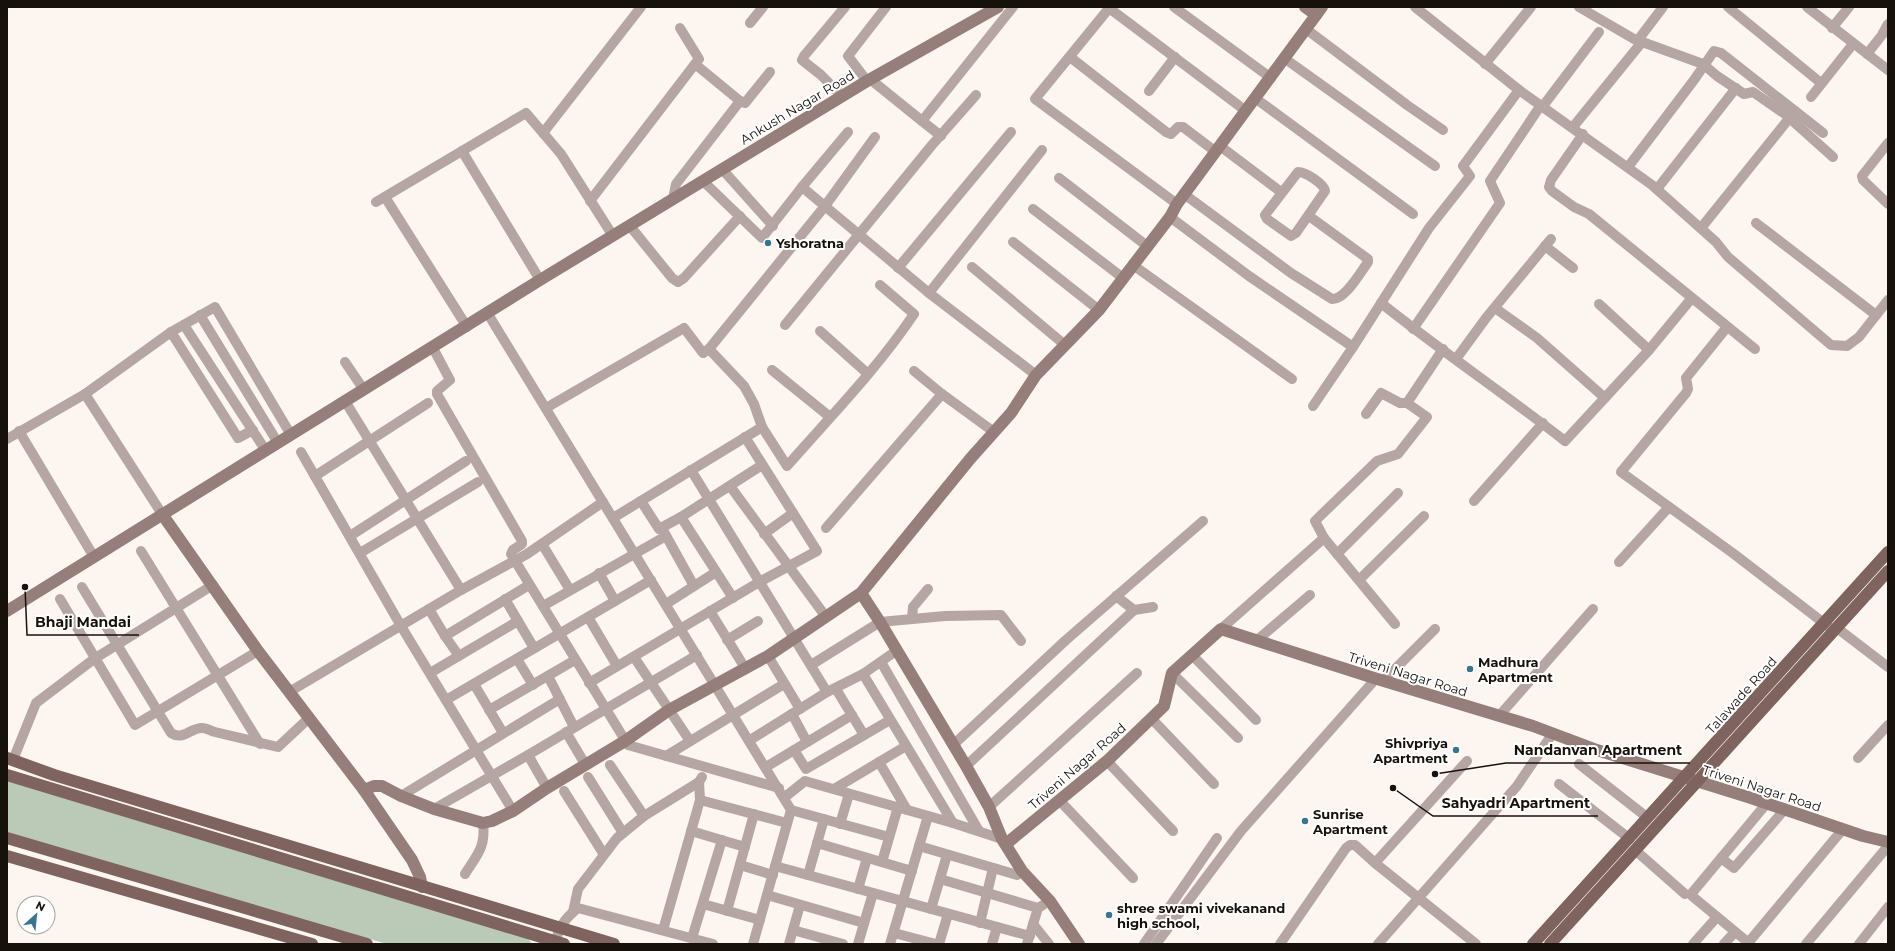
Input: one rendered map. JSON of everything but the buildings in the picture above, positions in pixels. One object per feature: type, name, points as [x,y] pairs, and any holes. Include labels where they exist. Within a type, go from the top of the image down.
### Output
[{"type":"main road","name":"Talawade Road","points":[[1550,944],[1698,782],[1832,627],[1888,553]]},
{"type":"main road","name":"Talawade Road","points":[[1534,944],[1685,778],[1888,571]]},
{"type":"main road","points":[[10,759],[54,775],[559,929],[614,944]]},
{"type":"main road","points":[[7,775],[558,943]]},
{"type":"main road","points":[[7,838],[367,944]]},
{"type":"main road","points":[[7,856],[312,944]]},
{"type":"street","points":[[544,133],[641,7]]},
{"type":"street","points":[[750,23],[763,7]]},
{"type":"street","points":[[842,96],[821,75],[802,60],[845,7]]},
{"type":"street","points":[[886,7],[848,56],[868,80],[922,120],[940,136]]},
{"type":"street","name":"Ankush Nagar Road","points":[[7,611],[488,314],[540,280],[868,80],[998,7]]},
{"type":"street","points":[[922,120],[1013,7]]},
{"type":"street","points":[[1174,7],[1271,78]]},
{"type":"street","points":[[364,790],[374,786],[382,786],[401,796],[434,809],[483,823],[512,811],[585,764],[625,741],[669,710],[768,656],[861,593],[1011,413],[1036,375],[1098,310],[1170,217],[1181,199],[1319,11],[1305,7]]},
{"type":"street","points":[[1416,7],[1519,90],[1583,134],[1657,189],[1716,242],[1728,258],[1831,345],[1846,346],[1859,337],[1888,300]]},
{"type":"street","points":[[1485,64],[1531,7]]},
{"type":"street","points":[[1579,7],[1640,41],[1703,64],[1717,76],[1744,94],[1753,92],[1823,133]]},
{"type":"street","points":[[1573,127],[1640,41],[1663,7]]},
{"type":"street","points":[[1728,7],[1822,83]]},
{"type":"street","points":[[1807,7],[1832,28],[1888,70]]},
{"type":"street","points":[[1832,28],[1849,7]]},
{"type":"street","points":[[1246,111],[1110,8],[1035,99],[1291,273],[1332,299],[1336,299],[1344,294],[1368,262],[1368,259],[1309,216]]},
{"type":"street","points":[[1867,54],[1882,35],[1888,24]]},
{"type":"street","points":[[590,201],[699,59],[680,28]]},
{"type":"street","points":[[1306,29],[1443,130]]},
{"type":"street","points":[[1413,329],[1500,203],[1490,180],[1542,106],[1599,32]]},
{"type":"street","points":[[1811,97],[1853,44]]},
{"type":"street","points":[[1628,167],[1694,80],[1703,64],[1714,51],[1722,53],[1792,115],[1833,157]]},
{"type":"street","points":[[1070,57],[1166,132],[1171,134],[1178,127],[1183,127],[1281,192]]},
{"type":"street","points":[[1149,90],[1175,57]]},
{"type":"street","points":[[1284,58],[1435,166]]},
{"type":"street","points":[[695,64],[740,101],[745,103],[770,72]]},
{"type":"street","points":[[1657,189],[1736,88]]},
{"type":"street","points":[[1313,406],[1353,347],[1429,228],[1470,176],[1463,166],[1519,90]]},
{"type":"street","points":[[786,326],[940,136],[976,95]]},
{"type":"street","points":[[1255,98],[1413,214]]},
{"type":"street","points":[[673,199],[676,184],[740,101]]},
{"type":"street","points":[[376,202],[526,113],[561,154],[613,236]]},
{"type":"street","points":[[1701,228],[1792,115]]},
{"type":"street","points":[[703,181],[762,238],[848,132]]},
{"type":"street","points":[[898,268],[1011,132]]},
{"type":"street","points":[[1583,134],[1551,180],[1550,188],[1574,207],[1588,214],[1691,299],[1755,349]]},
{"type":"street","points":[[546,408],[684,328],[703,353],[708,349],[825,206],[875,137]]},
{"type":"street","points":[[1888,143],[1862,176],[1863,180],[1888,204]]},
{"type":"street","points":[[929,293],[1042,150]]},
{"type":"street","points":[[462,151],[540,280]]},
{"type":"street","points":[[722,169],[773,226]]},
{"type":"street","points":[[1298,172],[1303,173],[1325,189],[1324,194],[1294,236],[1286,234],[1267,219],[1266,213],[1281,192],[1298,172]]},
{"type":"street","points":[[1059,178],[1147,246]]},
{"type":"street","points":[[802,187],[929,293],[1036,375]]},
{"type":"street","points":[[385,197],[467,326]]},
{"type":"street","points":[[1033,208],[1123,278]]},
{"type":"street","points":[[630,226],[672,278],[678,282],[684,278],[740,216]]},
{"type":"street","points":[[1170,217],[1249,276],[1353,347]]},
{"type":"street","points":[[1756,222],[1876,315]]},
{"type":"street","points":[[1013,242],[1098,310]]},
{"type":"street","points":[[1456,359],[1548,243],[1573,268]]},
{"type":"street","points":[[1133,265],[1292,379]]},
{"type":"street","points":[[972,267],[1065,345]]},
{"type":"street","points":[[708,349],[744,386],[754,404],[762,427],[787,466],[868,374],[901,334],[914,314],[880,285]]},
{"type":"street","points":[[1381,303],[1413,329],[1543,423],[1565,441],[1649,350],[1691,299]]},
{"type":"street","points":[[1599,304],[1649,350]]},
{"type":"street","points":[[7,439],[85,394],[171,332],[215,307],[291,435]]},
{"type":"street","points":[[1495,308],[1537,338],[1605,398]]},
{"type":"street","points":[[488,314],[715,686],[785,797],[791,810],[753,944]]},
{"type":"street","points":[[200,315],[278,443]]},
{"type":"street","points":[[184,325],[266,451]]},
{"type":"street","points":[[1727,327],[1686,378],[1688,389],[1686,393],[1621,472],[1888,667]]},
{"type":"street","points":[[820,331],[868,374]]},
{"type":"street","points":[[171,332],[238,438],[253,430]]},
{"type":"street","points":[[432,348],[450,380],[437,391],[436,394],[522,541],[520,546],[511,552],[559,634],[628,745],[779,788]]},
{"type":"street","points":[[1407,402],[1442,349]]},
{"type":"street","points":[[345,362],[364,390]]},
{"type":"street","points":[[772,370],[830,417]]},
{"type":"street","points":[[914,371],[942,394],[994,432]]},
{"type":"street","points":[[1366,414],[1381,393],[1400,403],[1407,402],[1427,417],[1398,454],[1377,461],[1315,521],[1324,538],[1395,624]]},
{"type":"street","points":[[85,394],[162,514],[258,651],[364,790],[412,860],[420,878],[422,887]]},
{"type":"street","points":[[826,528],[942,394]]},
{"type":"street","points":[[345,401],[461,590]]},
{"type":"street","points":[[315,476],[370,442],[428,403]]},
{"type":"street","points":[[1474,501],[1543,423]]},
{"type":"street","points":[[613,518],[762,427]]},
{"type":"street","points":[[19,432],[94,557]]},
{"type":"street","points":[[589,683],[761,581],[790,567],[817,551],[745,437]]},
{"type":"street","points":[[301,452],[401,626],[512,811]]},
{"type":"street","points":[[350,536],[466,461]]},
{"type":"street","points":[[543,606],[599,573],[636,555],[681,517],[762,464]]},
{"type":"street","points":[[692,470],[811,665],[852,715],[864,735]]},
{"type":"street","points":[[360,553],[478,482]]},
{"type":"street","points":[[730,486],[826,617]]},
{"type":"street","points":[[1337,554],[1398,494]]},
{"type":"street","points":[[641,501],[659,529],[664,532],[694,586]]},
{"type":"street","points":[[289,692],[542,544],[603,502]]},
{"type":"street","points":[[1619,562],[1669,508]]},
{"type":"street","points":[[764,534],[793,513]]},
{"type":"street","points":[[1359,580],[1424,516]]},
{"type":"street","points":[[681,517],[732,598]]},
{"type":"street","points":[[953,745],[1116,596],[1203,521]]},
{"type":"street","points":[[1238,738],[1172,673],[1324,538]]},
{"type":"street","points":[[542,544],[570,590]]},
{"type":"street","points":[[141,551],[260,744]]},
{"type":"street","points":[[666,604],[716,572]]},
{"type":"street","points":[[599,573],[615,601]]},
{"type":"street","points":[[446,700],[651,580]]},
{"type":"street","points":[[10,759],[36,703],[94,658],[213,585]]},
{"type":"street","points":[[445,636],[530,585]]},
{"type":"street","points":[[82,587],[171,733],[177,737],[181,737],[196,729],[205,728],[274,748],[281,746],[309,718]]},
{"type":"street","points":[[912,619],[913,607],[928,589]]},
{"type":"street","points":[[861,593],[966,766],[989,807],[1004,841],[1022,871],[1050,901],[1080,944]]},
{"type":"street","points":[[1256,641],[1310,595]]},
{"type":"street","points":[[1116,596],[1134,610]]},
{"type":"street","points":[[505,599],[534,648]]},
{"type":"street","points":[[60,600],[135,725],[258,651]]},
{"type":"street","points":[[966,766],[1134,610],[1153,607]]},
{"type":"street","points":[[429,609],[445,636],[460,656]]},
{"type":"street","points":[[1499,716],[1593,609]]},
{"type":"street","points":[[710,611],[745,668]]},
{"type":"street","points":[[811,665],[880,622],[945,616],[1001,614],[1021,641]]},
{"type":"street","points":[[588,617],[617,666]]},
{"type":"street","points":[[430,673],[518,621]]},
{"type":"street","points":[[727,640],[758,621]]},
{"type":"street","points":[[1156,944],[1241,831],[1372,683],[1379,680],[1435,629]]},
{"type":"street","name":"Triveni Nagar Road","points":[[1221,630],[1553,733],[1597,750],[1767,803],[1863,836],[1886,842]]},
{"type":"street","points":[[750,740],[832,690],[863,674],[896,651]]},
{"type":"street","points":[[434,809],[697,655]]},
{"type":"street","points":[[1192,655],[1256,720]]},
{"type":"street","points":[[768,656],[784,684],[807,742]]},
{"type":"street","points":[[634,657],[649,682],[690,741]]},
{"type":"street","points":[[517,659],[533,685]]},
{"type":"street","points":[[489,710],[575,660]]},
{"type":"street","points":[[881,662],[979,831]]},
{"type":"street","points":[[989,807],[1137,673]]},
{"type":"street","name":"Triveni Nagar Road","points":[[1004,841],[1060,801],[1107,761],[1164,706],[1172,673]]},
{"type":"street","points":[[863,674],[953,823]]},
{"type":"street","points":[[548,676],[560,699],[570,729],[585,764]]},
{"type":"street","points":[[474,684],[503,733]]},
{"type":"street","points":[[666,756],[784,684]]},
{"type":"street","points":[[401,796],[560,699]]},
{"type":"street","points":[[766,767],[852,715]]},
{"type":"street","points":[[1151,718],[1214,784]]},
{"type":"street","points":[[794,750],[806,769],[890,720]]},
{"type":"street","points":[[1858,758],[1888,725]]},
{"type":"street","points":[[1378,944],[1517,786],[1553,733]]},
{"type":"street","points":[[834,789],[906,746]]},
{"type":"street","points":[[528,755],[547,788]]},
{"type":"street","points":[[1376,863],[1466,760]]},
{"type":"street","points":[[1107,761],[1173,831]]},
{"type":"street","points":[[879,762],[902,809]]},
{"type":"street","points":[[1579,764],[1648,818]]},
{"type":"street","points":[[610,765],[644,816]]},
{"type":"street","points":[[663,930],[700,800],[700,782],[706,767]]},
{"type":"street","points":[[588,777],[623,833]]},
{"type":"street","points":[[573,912],[578,889],[603,854],[623,833],[644,816],[700,782]]},
{"type":"street","points":[[785,797],[805,782],[953,823],[1004,841]]},
{"type":"street","points":[[1558,784],[1630,839]]},
{"type":"street","points":[[564,791],[603,854]]},
{"type":"street","points":[[840,824],[849,794]]},
{"type":"street","points":[[700,800],[787,823]]},
{"type":"street","points":[[1060,801],[1134,878]]},
{"type":"street","points":[[1767,803],[1692,893],[1692,896],[1749,943],[1843,829]]},
{"type":"street","points":[[882,862],[889,837],[902,809]]},
{"type":"street","points":[[1721,858],[1734,868],[1785,809]]},
{"type":"street","points":[[791,810],[889,837]]},
{"type":"street","points":[[727,911],[754,814]]},
{"type":"street","points":[[890,944],[928,816]]},
{"type":"street","points":[[808,875],[824,819]]},
{"type":"street","points":[[465,874],[481,850],[485,838],[483,823]]},
{"type":"street","points":[[691,831],[745,847]]},
{"type":"street","points":[[1144,944],[1217,838]]},
{"type":"street","points":[[692,938],[722,840]]},
{"type":"street","points":[[1806,944],[1886,842]]},
{"type":"street","points":[[817,843],[912,871]]},
{"type":"street","points":[[1280,944],[1346,848],[1350,845],[1355,845],[1476,944]]},
{"type":"street","points":[[919,846],[1017,875],[1022,871]]},
{"type":"street","points":[[1635,850],[1685,894]]},
{"type":"street","points":[[931,909],[947,854]]},
{"type":"street","points":[[858,889],[867,858]]},
{"type":"street","points":[[740,865],[808,875],[997,927],[1029,940],[1038,908],[1050,901]]},
{"type":"street","points":[[980,923],[993,868]]},
{"type":"street","points":[[940,879],[1038,908]]},
{"type":"street","points":[[858,944],[873,893]]},
{"type":"street","points":[[767,895],[864,923]]},
{"type":"street","points":[[703,904],[760,920]]},
{"type":"street","points":[[788,944],[800,905]]},
{"type":"street","points":[[1859,944],[1888,907]]},
{"type":"street","points":[[558,943],[559,929],[566,917],[578,908],[713,944]]},
{"type":"street","points":[[939,944],[948,914]]},
{"type":"street","points":[[1693,944],[1717,917]]},
{"type":"street","points":[[1034,924],[1049,944]]},
{"type":"street","points":[[992,944],[997,927]]},
{"type":"street","points":[[793,930],[842,944]]},
{"type":"street","points":[[1724,944],[1734,932]]},
{"type":"street","points":[[894,933],[922,942],[936,944]]},
{"type":"green space","points":[[7,780],[528,938],[532,944],[387,944],[7,834]]},
{"type":"place","name":"Yshoratna","points":[[768,243]]},
{"type":"place","name":"Bhaji Mandai","points":[[25,587]]},
{"type":"place","name":"Madhura Apartment","points":[[1470,669]]},
{"type":"place","name":"Shivpriya Apartment","points":[[1456,750]]},
{"type":"place","name":"Nandanvan Apartment","points":[[1435,774]]},
{"type":"place","name":"Sahyadri Apartment","points":[[1393,788]]},
{"type":"place","name":"Sunrise Apartment","points":[[1305,821]]},
{"type":"place","name":"shree swami vivekanand high school,","points":[[1109,915]]}]
